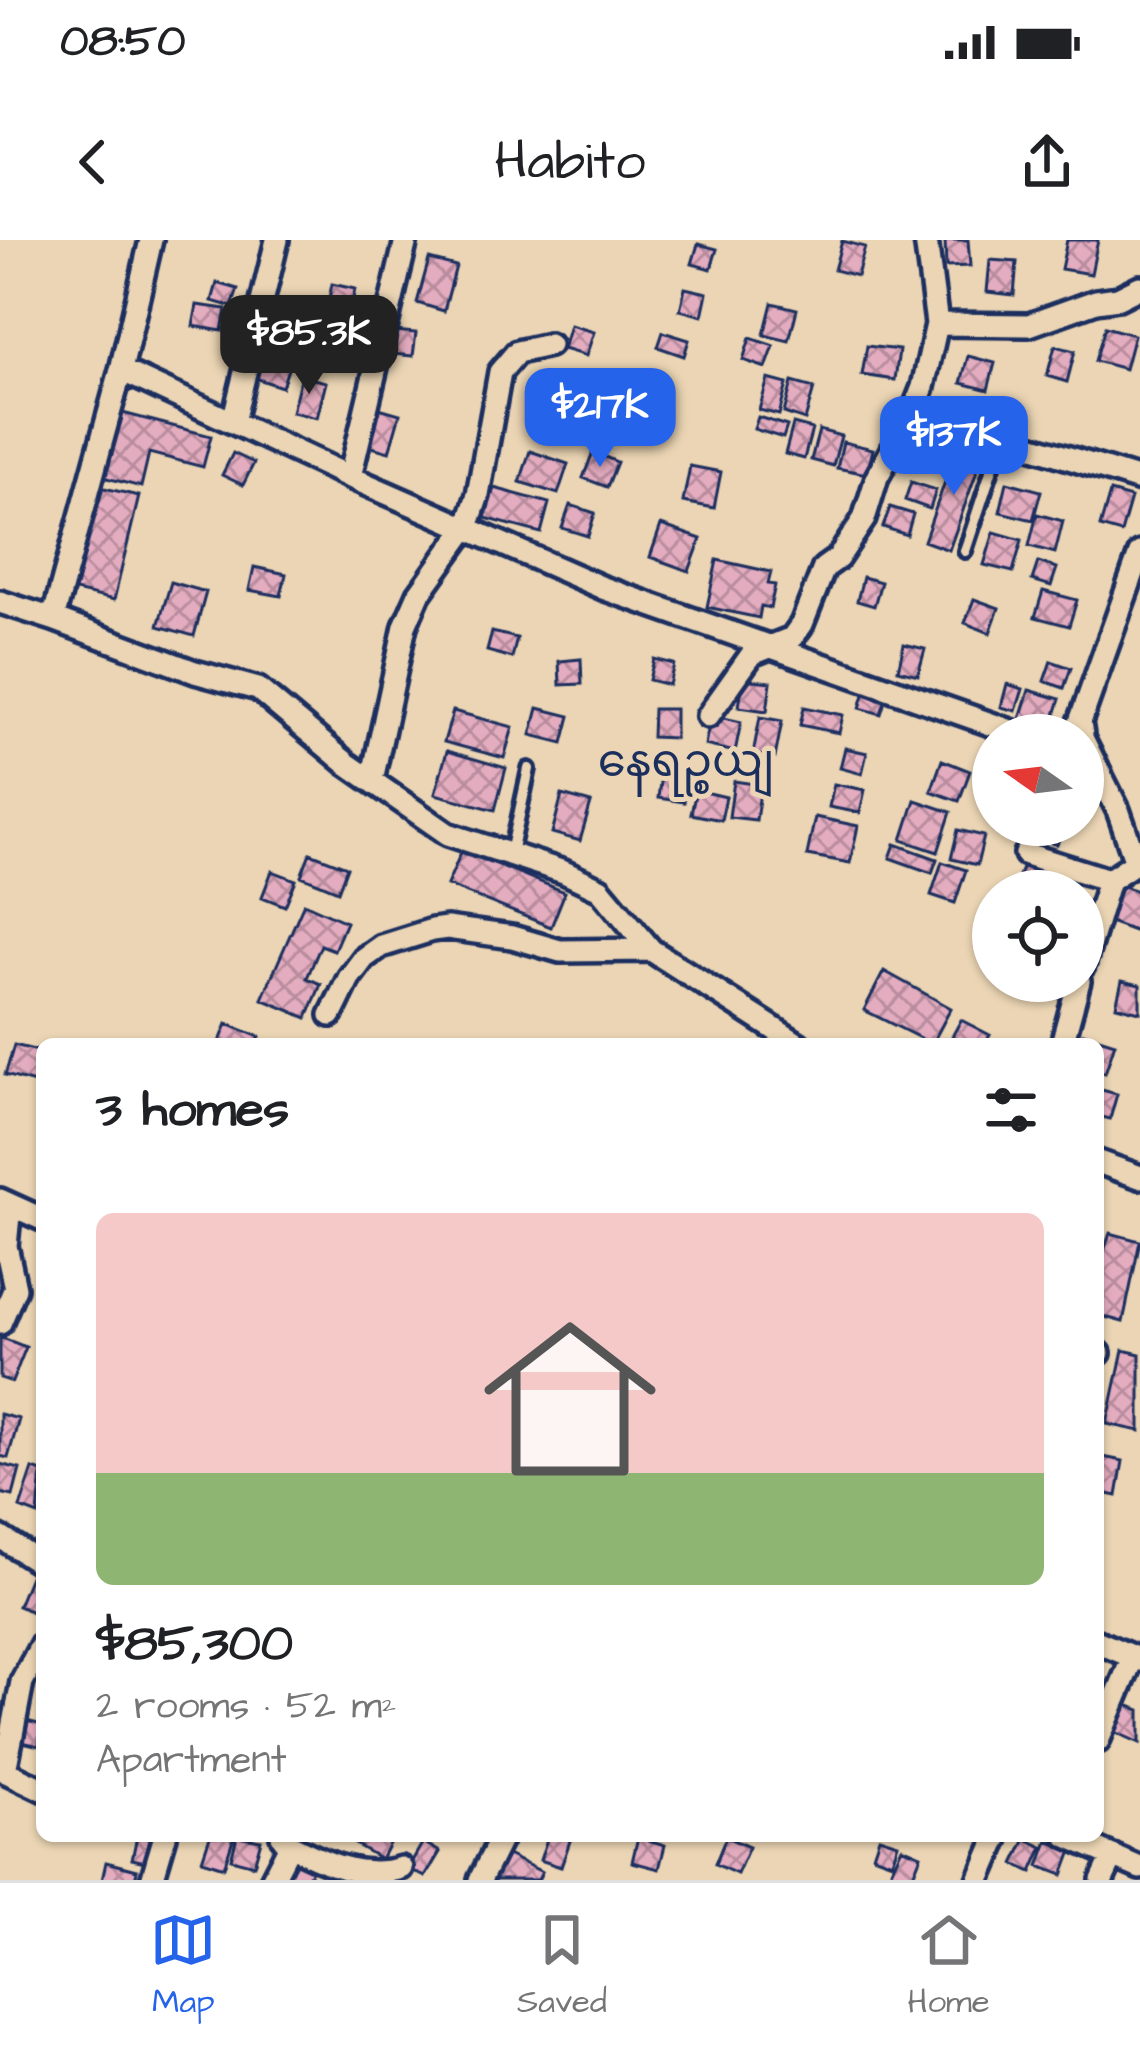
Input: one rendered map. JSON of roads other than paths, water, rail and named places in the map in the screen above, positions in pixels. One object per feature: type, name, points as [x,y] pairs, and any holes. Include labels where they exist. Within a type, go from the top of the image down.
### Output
[{"type":"street","points":[[53,619],[151,240]]},
{"type":"street","points":[[233,422],[278,240]]},
{"type":"street","points":[[350,477],[406,240]]},
{"type":"street","points":[[708,716],[752,654],[792,638],[802,624],[824,568],[854,538],[877,477],[914,410],[937,324],[926,240]]},
{"type":"street","points":[[937,324],[1029,325],[1140,287]]},
{"type":"street","points":[[371,780],[405,626],[419,594],[467,527],[478,495],[500,372],[517,352],[549,344]]},
{"type":"street","points":[[121,370],[603,587],[972,718]]},
{"type":"street","points":[[914,410],[1140,480]]},
{"type":"street","points":[[1084,714],[1140,553]]},
{"type":"street","points":[[0,602],[195,672],[258,689],[371,780],[448,834],[565,872],[600,889],[651,950],[789,1038]]},
{"type":"street","points":[[1104,784],[1138,864]]},
{"type":"street","points":[[1138,864],[1140,834]]},
{"type":"street","points":[[1026,854],[1108,880],[1138,864]]},
{"type":"street","points":[[1104,894],[1108,880]]},
{"type":"street","points":[[331,1015],[364,958],[381,946],[432,930],[512,937],[560,951],[651,950]]},
{"type":"street","points":[[1064,1038],[1073,1002]]},
{"type":"street","points":[[1104,1164],[1140,1178]]},
{"type":"street","points":[[0,1323],[15,1288],[6,1246],[5,1202],[36,1216]]},
{"type":"street","points":[[0,1537],[36,1560]]},
{"type":"street","points":[[1104,1645],[1137,1659],[1104,1728]]},
{"type":"street","points":[[36,1655],[22,1682],[3,1770],[36,1786]]},
{"type":"street","points":[[158,1877],[164,1842]]},
{"type":"street","points":[[272,1880],[285,1842]]},
{"type":"street","points":[[290,1842],[360,1879],[388,1876],[401,1868]]},
{"type":"street","points":[[480,1880],[499,1842]]},
{"type":"street","points":[[980,1880],[996,1842]]},
{"type":"street","points":[[1081,1842],[1140,1868]]},
{"type":"street","points":[[1102,1880],[1113,1856]]},
{"type":"lane","points":[[964,551],[1002,438]]},
{"type":"lane","points":[[510,856],[529,770]]},
{"type":"district","name":"နေရဉ္စယျ","points":[[686,760]]}]
